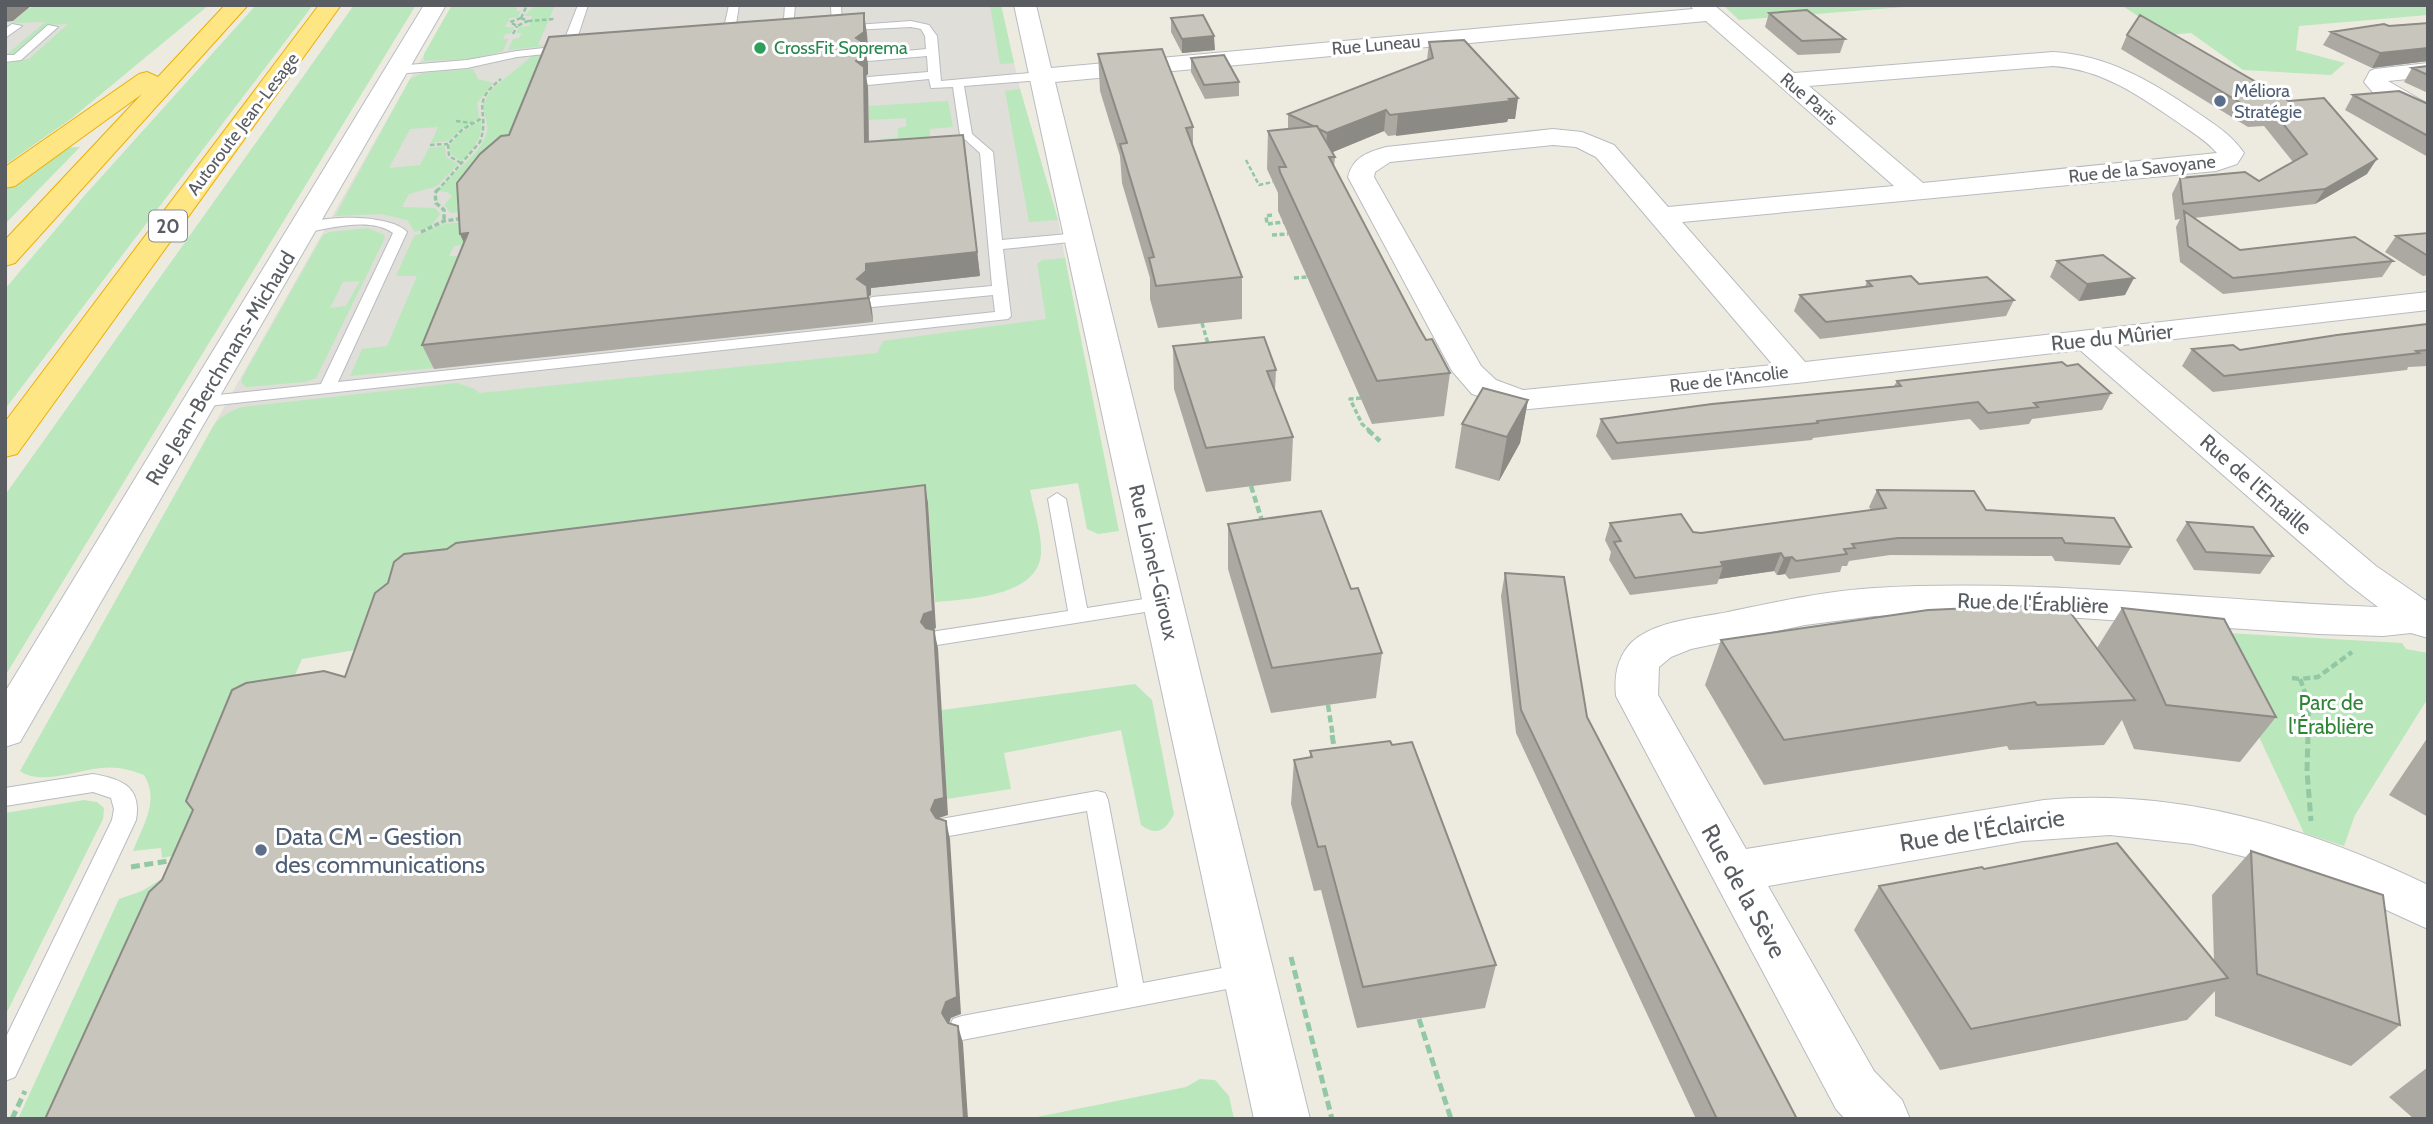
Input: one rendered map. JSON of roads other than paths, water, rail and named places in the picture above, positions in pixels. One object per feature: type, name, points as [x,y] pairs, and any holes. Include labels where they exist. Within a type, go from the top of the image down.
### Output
[{"type":"highway","points":[[5,257],[237,5]]},
{"type":"highway","name":"Autoroute Jean-Lesage","points":[[5,446],[330,5]]},
{"type":"highway","points":[[5,180],[201,43]]},
{"type":"street","name":"Rue Jean-Berchmans-Michaud","points":[[5,730],[435,5]]},
{"type":"street","name":"Rue Lionel-Giroux","points":[[1025,5],[1282,1119]]},
{"type":"street","name":"Rue Luneau","points":[[1041,76],[1706,9]]},
{"type":"street","name":"Rue Paris","points":[[1706,9],[1917,192]]},
{"type":"street","name":"Rue de la Savoyane","points":[[1661,216],[2216,163],[2228,158],[2231,153],[2218,138],[2111,70],[2081,61],[2053,59],[1787,81]]},
{"type":"street","points":[[2428,69],[2383,74],[2378,76],[2376,82],[2385,91],[2428,114]]},
{"type":"street","name":"Rue de l'Ancolie","points":[[1553,136],[1591,142],[1605,151],[1797,373],[1531,401],[1496,393],[1476,380],[1468,371],[1361,177],[1361,171],[1370,162],[1386,155],[1553,136]]},
{"type":"street","name":"Rue du Mûrier","points":[[1797,373],[2428,301]]},
{"type":"street","name":"Rue de l'Entaille","points":[[2087,340],[2362,575],[2425,619]]},
{"type":"street","name":"Rue de l'Érablière","points":[[1645,653],[1670,639],[1691,634],[1846,605],[1873,603],[1990,599],[2352,621],[2425,619]]},
{"type":"street","name":"Rue de la Sève","points":[[1645,653],[1637,667],[1634,682],[1637,696],[1855,1090],[1882,1119]]},
{"type":"street","name":"Rue de l'Éclaircie","points":[[1734,872],[2036,819],[2111,816],[2183,824],[2226,832],[2275,846],[2358,875],[2428,908]]},
{"type":"lane","points":[[566,50],[583,5]]},
{"type":"lane","points":[[728,37],[734,5]]},
{"type":"lane","points":[[790,5],[782,33],[915,24],[929,31],[935,85],[1041,76]]},
{"type":"lane","points":[[824,30],[836,5]]},
{"type":"lane","points":[[5,35],[16,26]]},
{"type":"lane","points":[[5,59],[17,58],[51,27]]},
{"type":"lane","points":[[396,70],[467,64],[517,54],[579,49]]},
{"type":"lane","points":[[868,58],[932,52]]},
{"type":"lane","points":[[868,80],[934,75]]},
{"type":"lane","points":[[199,402],[1003,316],[986,152],[967,135],[958,83]]},
{"type":"lane","points":[[302,229],[369,221],[386,223],[400,232],[399,240],[327,388]]},
{"type":"lane","points":[[995,245],[1079,237]]},
{"type":"lane","points":[[872,302],[1000,290]]},
{"type":"lane","points":[[1056,499],[1079,616]]},
{"type":"lane","points":[[937,638],[1163,603]]},
{"type":"lane","points":[[5,797],[103,784],[121,793],[126,809],[124,820],[5,1068]]},
{"type":"lane","points":[[949,826],[1097,800],[1133,997]]},
{"type":"lane","points":[[962,1028],[1249,975]]},
{"type":"place","name":"CrossFit Soprema","points":[[760,48]]},
{"type":"place","name":"Méliora Stratégie","points":[[2220,101]]},
{"type":"place","name":"Data CM - Gestion des communications","points":[[261,850]]},
{"type":"park label","name":"Parc de l'Érablière","points":[[2331,714]]}]
